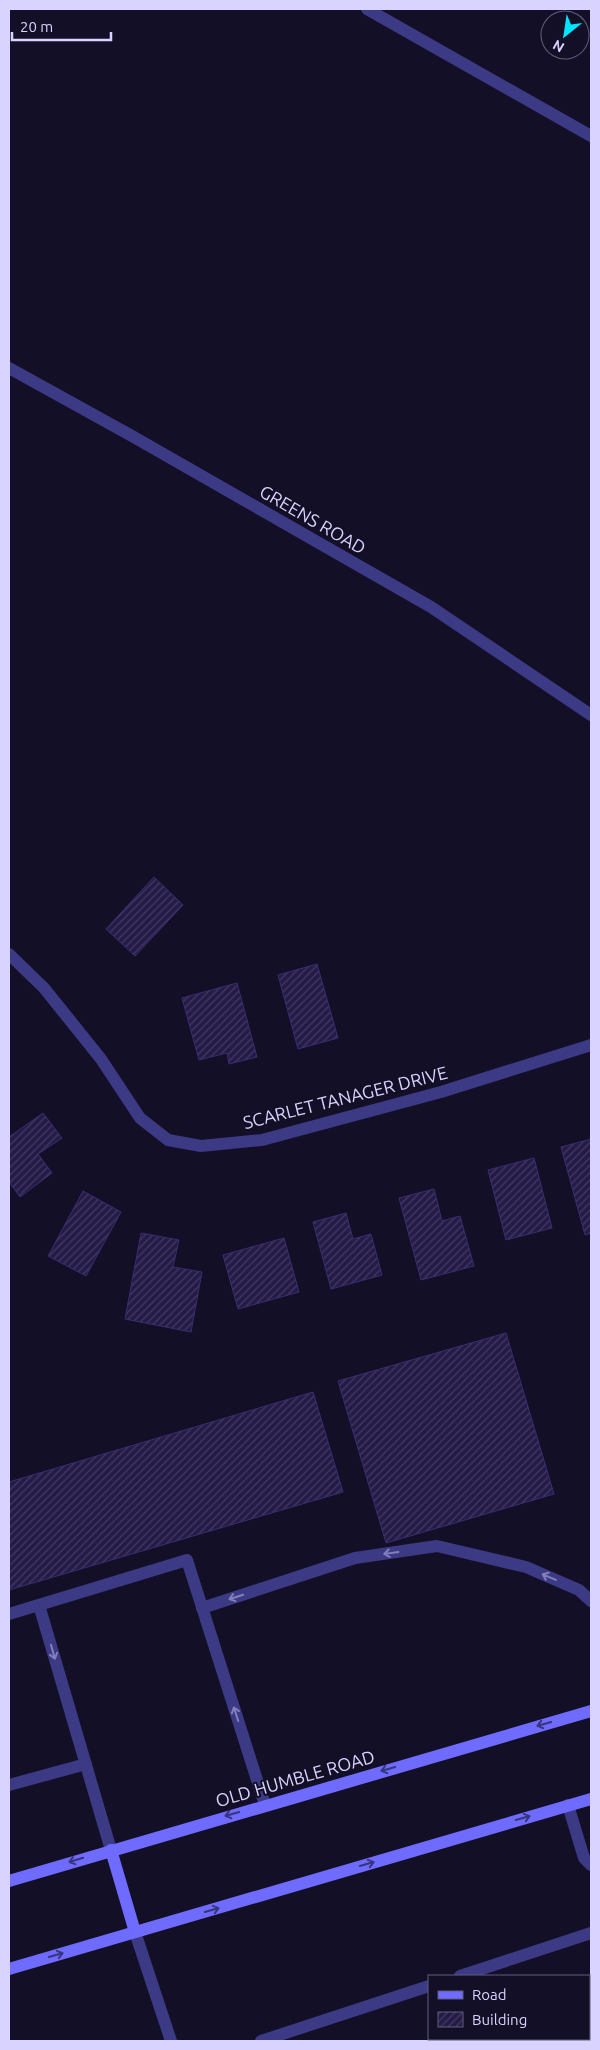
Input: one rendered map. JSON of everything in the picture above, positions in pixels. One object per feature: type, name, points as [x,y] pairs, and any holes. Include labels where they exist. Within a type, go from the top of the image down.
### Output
[{"type":"main road","name":"OLD HUMBLE ROAD","points":[[9,1881],[591,1710]]},
{"type":"main road","points":[[9,1969],[591,1799]]},
{"type":"main road","points":[[111,1850],[135,1932]]},
{"type":"street","points":[[367,9],[591,136]]},
{"type":"street","name":"GREENS ROAD","points":[[9,368],[124,431],[431,607],[591,715]]},
{"type":"street","name":"SCARLET TANAGER DRIVE","points":[[9,954],[44,988],[101,1059],[140,1118],[168,1140],[201,1146],[262,1140],[441,1092],[591,1045]]},
{"type":"street","points":[[202,1608],[355,1558],[437,1546],[526,1567],[578,1590],[591,1601]]},
{"type":"street","points":[[9,1614],[187,1560],[266,1805]]},
{"type":"street","points":[[39,1605],[111,1850]]},
{"type":"street","points":[[9,1785],[86,1764]]},
{"type":"street","points":[[568,1805],[584,1858],[591,1865]]},
{"type":"street","points":[[135,1932],[171,2041]]},
{"type":"street","points":[[463,1975],[591,1933]]},
{"type":"street","points":[[262,2041],[428,1986]]},
{"type":"building","points":[[154,877],[183,905],[135,956],[106,929]]},
{"type":"building","points":[[317,964],[338,1038],[298,1049],[278,975]]},
{"type":"building","points":[[237,983],[257,1057],[229,1064],[227,1053],[199,1060],[182,998]]},
{"type":"building","points":[[43,1113],[62,1138],[38,1154],[52,1173],[20,1197],[9,1182],[9,1137]]},
{"type":"building","points":[[591,1139],[591,1233],[585,1235],[561,1147]]},
{"type":"building","points":[[534,1158],[552,1228],[506,1240],[488,1170]]},
{"type":"building","points":[[434,1189],[442,1221],[460,1216],[474,1266],[421,1280],[399,1198]]},
{"type":"building","points":[[83,1191],[121,1212],[86,1276],[48,1256]]},
{"type":"building","points":[[346,1213],[353,1239],[371,1234],[382,1275],[331,1289],[313,1222]]},
{"type":"building","points":[[141,1233],[179,1240],[173,1267],[202,1272],[191,1332],[125,1319]]},
{"type":"building","points":[[284,1238],[299,1292],[238,1309],[223,1255]]},
{"type":"building","points":[[506,1333],[554,1494],[386,1543],[338,1381]]},
{"type":"building","points":[[313,1392],[343,1492],[9,1590],[9,1482]]}]
